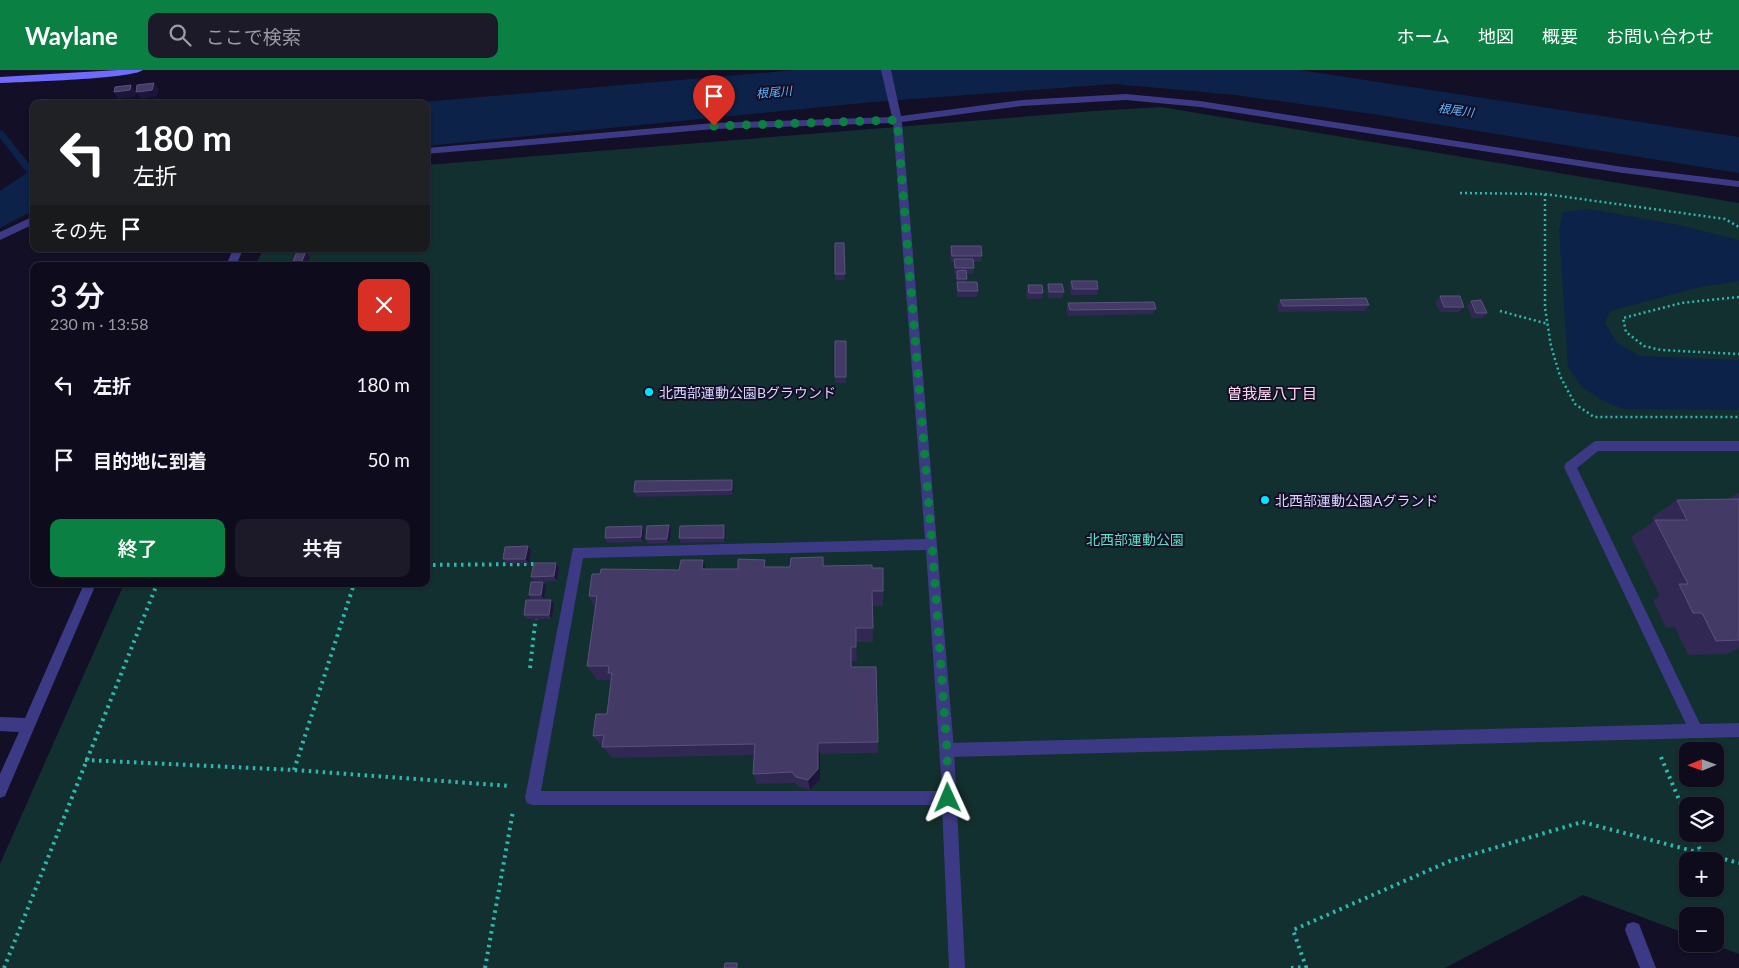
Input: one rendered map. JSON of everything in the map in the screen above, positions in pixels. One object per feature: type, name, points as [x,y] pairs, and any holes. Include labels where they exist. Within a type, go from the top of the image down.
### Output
[{"type":"main road","points":[[0,80],[92,76],[138,70]]},
{"type":"street","points":[[886,70],[897,120],[932,544],[947,750],[957,968]]},
{"type":"street","points":[[430,152],[714,126],[897,120],[1022,103],[1126,97],[1200,104],[1613,169],[1739,184]]},
{"type":"street","points":[[0,236],[30,222]]},
{"type":"street","points":[[1696,731],[1570,467],[1595,446],[1739,446]]},
{"type":"street","points":[[932,544],[578,552],[532,798],[948,798]]},
{"type":"street","points":[[0,791],[89,587]]},
{"type":"street","points":[[0,724],[28,725]]},
{"type":"street","points":[[947,750],[1739,730]]},
{"type":"street","points":[[1633,930],[1648,968]]},
{"type":"path","points":[[1460,193],[1545,194],[1725,219],[1739,227]]},
{"type":"path","points":[[1545,194],[1545,308],[1551,346],[1560,376],[1575,404],[1594,417],[1739,417]]},
{"type":"path","points":[[1739,297],[1708,299],[1645,310],[1623,318],[1626,332],[1644,346],[1661,350],[1739,354]]},
{"type":"path","points":[[1500,311],[1548,324]]},
{"type":"path","points":[[430,566],[541,564]]},
{"type":"path","points":[[4,968],[85,760],[156,587]]},
{"type":"path","points":[[294,770],[353,587]]},
{"type":"path","points":[[1650,732],[1679,800]]},
{"type":"path","points":[[85,760],[294,770],[518,786]]},
{"type":"path","points":[[1291,968],[1306,967],[1293,930],[1450,861],[1582,822],[1697,852]]},
{"type":"path","points":[[1724,859],[1739,863]]},
{"type":"green space","name":"北西部運動公園","points":[[1161,107],[1739,203],[1739,954],[1724,948],[1724,907],[1679,907],[1679,931],[1583,895],[1445,968],[0,968],[0,864],[123,587],[430,587],[430,262],[257,262],[262,252],[430,252],[430,165]]},
{"type":"water","name":"根尾川","points":[[796,70],[1299,70],[1739,137],[1739,173],[1372,114],[1235,95],[1114,84],[873,102],[430,146],[430,101]]},
{"type":"water","points":[[30,171],[30,212],[0,228],[0,191]]},
{"type":"water","points":[[1589,209],[1679,225],[1739,240],[1739,281],[1700,287],[1610,311],[1605,323],[1617,343],[1640,356],[1739,360],[1739,410],[1623,409],[1603,401],[1582,387],[1568,367],[1559,230],[1563,212]]},
{"type":"building","points":[[154,83],[152,90],[136,92],[137,85]]},
{"type":"building","points":[[131,85],[130,90],[114,92],[115,87]]},
{"type":"building","points":[[835,243],[844,243],[845,274],[835,274]]},
{"type":"building","points":[[951,246],[981,246],[982,256],[952,256]]},
{"type":"building","points":[[297,252],[306,252],[302,262],[293,262]]},
{"type":"building","points":[[954,259],[973,259],[974,268],[955,268]]},
{"type":"building","points":[[966,270],[967,279],[957,279],[957,271]]},
{"type":"building","points":[[1071,281],[1097,281],[1098,289],[1073,289]]},
{"type":"building","points":[[957,282],[977,282],[978,291],[958,291]]},
{"type":"building","points":[[1048,284],[1062,284],[1064,292],[1049,292]]},
{"type":"building","points":[[1028,285],[1042,285],[1043,293],[1029,293]]},
{"type":"building","points":[[1440,296],[1460,296],[1464,307],[1444,307]]},
{"type":"building","points":[[1366,298],[1369,305],[1283,306],[1280,300]]},
{"type":"building","points":[[1481,300],[1487,313],[1476,313],[1471,301]]},
{"type":"building","points":[[1154,302],[1156,309],[1070,310],[1068,303]]},
{"type":"building","points":[[835,341],[846,341],[846,377],[835,377]]},
{"type":"building","points":[[732,480],[732,490],[634,492],[635,481]]},
{"type":"building","points":[[1739,499],[1739,640],[1716,641],[1702,613],[1693,613],[1679,584],[1688,584],[1655,520],[1687,520],[1677,500]]},
{"type":"building","points":[[669,525],[667,539],[646,539],[647,526]]},
{"type":"building","points":[[724,525],[724,538],[679,538],[680,526]]},
{"type":"building","points":[[642,526],[641,537],[605,538],[606,527]]},
{"type":"building","points":[[528,546],[525,559],[503,559],[505,547]]},
{"type":"building","points":[[823,557],[823,566],[872,565],[872,568],[883,568],[883,591],[872,591],[873,628],[856,628],[856,647],[851,647],[851,667],[876,667],[878,742],[818,743],[818,769],[808,780],[796,777],[792,772],[753,774],[755,744],[602,747],[604,735],[593,736],[596,714],[607,714],[612,673],[608,673],[609,666],[587,666],[597,596],[589,596],[592,574],[600,574],[601,569],[679,570],[681,560],[703,560],[702,569],[738,569],[738,559],[765,560],[764,567],[790,567],[791,558]]},
{"type":"building","points":[[534,563],[556,563],[554,576],[531,577]]},
{"type":"building","points":[[531,582],[543,582],[541,595],[529,595]]},
{"type":"building","points":[[526,600],[551,600],[549,615],[524,615]]},
{"type":"building","points":[[725,963],[737,963],[737,968],[724,968]]},
{"type":"waterway","points":[[0,133],[30,171]]},
{"type":"place","name":"北西部運動公園Bグラウンド","points":[[649,392]]},
{"type":"place","name":"北西部運動公園Aグランド","points":[[1265,500]]},
{"type":"district","name":"曽我屋八丁目","points":[[1272,393]]},
{"type":"route","points":[[714,126],[897,120],[932,544],[947,750],[948,798]]}]
